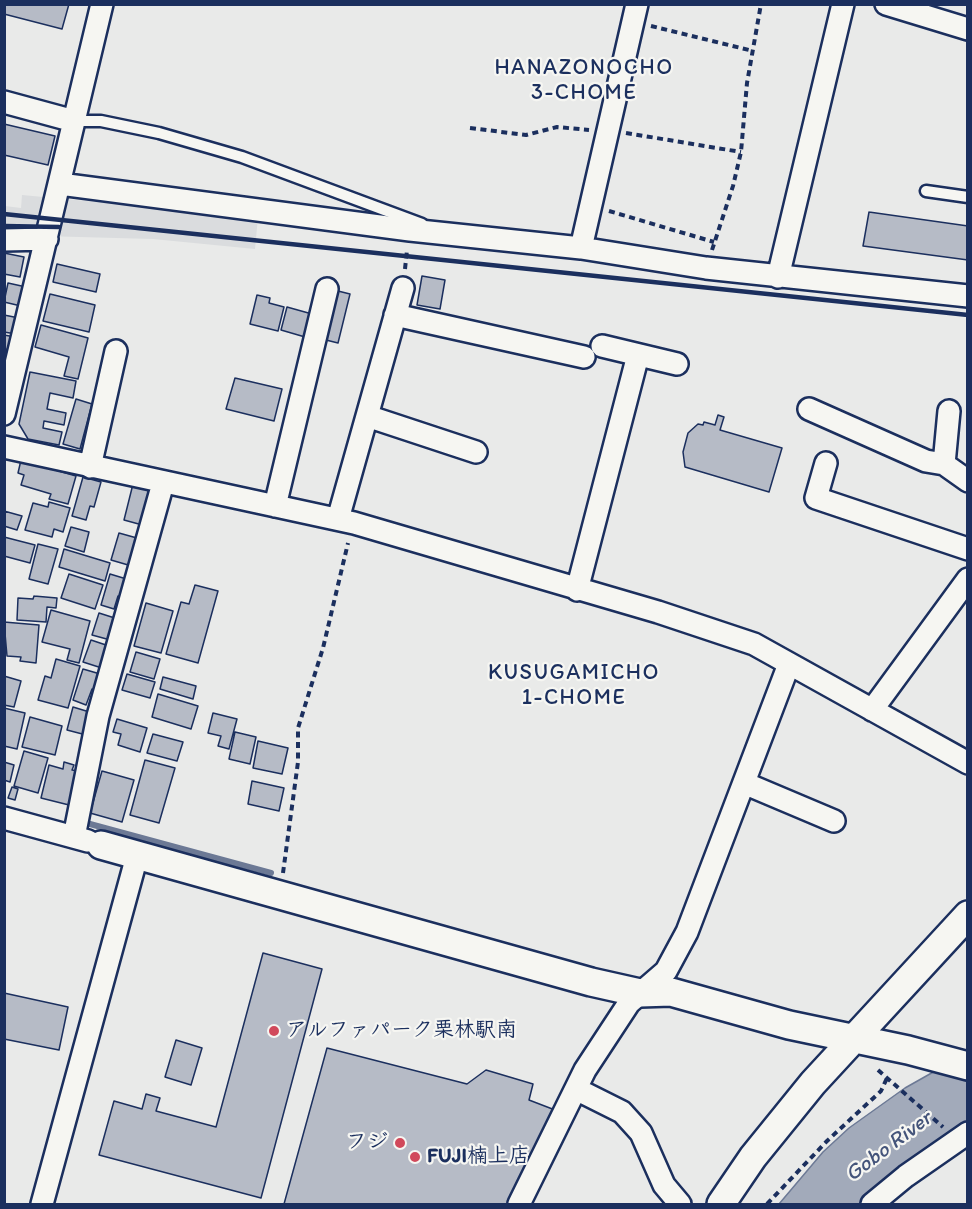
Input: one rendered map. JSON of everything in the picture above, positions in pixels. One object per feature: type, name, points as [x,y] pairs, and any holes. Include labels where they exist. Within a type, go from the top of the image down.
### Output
[{"type":"street","points":[[4,414],[102,4]]},
{"type":"street","points":[[778,277],[843,4]]},
{"type":"street","points":[[886,4],[968,29]]},
{"type":"street","points":[[581,248],[635,13]]},
{"type":"street","points":[[4,102],[74,121]]},
{"type":"street","points":[[60,184],[410,230],[581,248],[778,277],[968,296]]},
{"type":"street","points":[[4,240],[46,239]]},
{"type":"street","points":[[346,521],[367,416],[403,288]]},
{"type":"street","points":[[275,506],[327,289]]},
{"type":"street","points":[[395,315],[584,357]]},
{"type":"street","points":[[602,346],[676,364]]},
{"type":"street","points":[[90,467],[116,351]]},
{"type":"street","points":[[577,590],[638,355]]},
{"type":"street","points":[[809,409],[926,462],[944,464],[968,481]]},
{"type":"street","points":[[944,464],[949,411]]},
{"type":"street","points":[[367,416],[476,452]]},
{"type":"street","points":[[4,447],[346,521],[658,612],[754,645],[968,763]]},
{"type":"street","points":[[826,463],[816,498],[968,549]]},
{"type":"street","points":[[74,837],[98,716],[164,483]]},
{"type":"street","points":[[872,710],[968,579]]},
{"type":"street","points":[[519,1204],[576,1089],[629,1003],[666,971],[687,932],[789,664]]},
{"type":"street","points":[[744,783],[834,821]]},
{"type":"street","points":[[4,818],[640,993],[671,993],[789,1025],[959,1063]]},
{"type":"street","points":[[42,1204],[137,855]]},
{"type":"street","points":[[721,1204],[753,1157],[813,1083],[968,915]]},
{"type":"street","points":[[576,1089],[622,1112],[641,1133],[664,1185],[680,1204]]},
{"type":"street","points":[[872,1204],[906,1176],[962,1140]]},
{"type":"lane","points":[[74,121],[102,121],[159,133],[242,157],[445,233]]},
{"type":"lane","points":[[926,191],[968,197]]},
{"type":"path","points":[[706,268],[733,186],[741,152],[761,4]]},
{"type":"path","points":[[635,13],[753,51]]},
{"type":"path","points":[[591,206],[714,242]]},
{"type":"path","points":[[403,288],[410,230]]},
{"type":"path","points":[[280,894],[298,762],[298,728],[323,648],[346,521]]},
{"type":"path","points":[[878,1070],[962,1140]]},
{"type":"path","points":[[767,1204],[827,1141],[881,1091],[887,1078]]},
{"type":"shaded area","points":[[22,195],[258,217],[255,249],[153,239],[5,235],[5,206],[21,208]]},
{"type":"water","name":"Gobo River","points":[[967,1053],[967,1121],[861,1204],[779,1204],[823,1152],[849,1128],[905,1088]]},
{"type":"building","points":[[4,4],[69,4],[62,29],[4,14]]},
{"type":"building","points":[[4,124],[55,136],[48,165],[4,155]]},
{"type":"building","points":[[869,212],[968,226],[968,260],[863,246]]},
{"type":"building","points":[[4,253],[24,257],[20,277],[4,274]]},
{"type":"building","points":[[57,264],[100,274],[96,292],[53,282]]},
{"type":"building","points":[[422,276],[445,280],[440,309],[417,305]]},
{"type":"building","points":[[8,283],[26,287],[21,306],[4,302]]},
{"type":"building","points":[[334,290],[350,294],[338,343],[322,339]]},
{"type":"building","points":[[50,294],[95,305],[89,332],[43,321]]},
{"type":"building","points":[[257,295],[270,298],[269,303],[284,307],[278,331],[250,324]]},
{"type":"building","points":[[287,307],[312,314],[305,337],[281,330]]},
{"type":"building","points":[[4,315],[19,318],[16,334],[4,332]]},
{"type":"building","points":[[41,325],[88,338],[78,379],[64,376],[69,357],[35,347]]},
{"type":"building","points":[[4,335],[15,337],[12,350],[4,349]]},
{"type":"building","points":[[30,372],[76,381],[73,398],[50,393],[47,409],[66,413],[64,425],[44,421],[43,428],[62,432],[59,445],[28,439],[19,424]]},
{"type":"building","points":[[235,378],[282,389],[274,421],[226,409]]},
{"type":"building","points":[[76,399],[92,404],[80,449],[63,444]]},
{"type":"building","points":[[718,415],[724,417],[720,430],[782,448],[769,492],[685,467],[683,452],[688,433],[698,424],[703,425],[704,422],[715,425]]},
{"type":"building","points":[[21,460],[76,476],[68,504],[49,499],[51,494],[21,485],[24,475],[18,473]]},
{"type":"building","points":[[83,477],[101,482],[94,507],[90,506],[86,520],[72,516]]},
{"type":"building","points":[[133,484],[155,490],[146,526],[124,520]]},
{"type":"building","points":[[49,502],[70,508],[63,532],[54,529],[52,537],[25,530],[33,503],[48,507]]},
{"type":"building","points":[[4,511],[22,516],[17,530],[4,526]]},
{"type":"building","points":[[71,527],[89,532],[84,552],[65,546]]},
{"type":"building","points":[[119,533],[144,540],[135,567],[111,560]]},
{"type":"building","points":[[4,537],[35,545],[30,563],[4,556]]},
{"type":"building","points":[[38,544],[58,549],[48,584],[29,579]]},
{"type":"building","points":[[64,549],[110,563],[105,581],[59,567]]},
{"type":"building","points":[[69,574],[103,585],[95,609],[61,598]]},
{"type":"building","points":[[110,574],[133,581],[127,599],[118,596],[114,609],[101,605]]},
{"type":"building","points":[[195,585],[218,591],[198,663],[166,654],[181,602],[189,604]]},
{"type":"building","points":[[34,596],[57,598],[56,608],[47,607],[46,622],[17,620],[18,598],[33,599]]},
{"type":"building","points":[[146,603],[173,611],[161,653],[134,646]]},
{"type":"building","points":[[51,610],[90,621],[79,663],[67,660],[70,649],[42,642]]},
{"type":"building","points":[[99,613],[121,620],[114,641],[92,635]]},
{"type":"building","points":[[4,622],[39,625],[36,663],[20,661],[21,657],[7,656]]},
{"type":"building","points":[[91,640],[115,648],[108,670],[83,662]]},
{"type":"building","points":[[136,652],[160,659],[154,679],[130,672]]},
{"type":"building","points":[[56,659],[80,666],[68,708],[38,700],[45,676],[51,678]]},
{"type":"building","points":[[83,669],[107,676],[102,692],[92,689],[86,705],[73,700]]},
{"type":"building","points":[[127,674],[155,682],[150,698],[122,690]]},
{"type":"building","points":[[4,676],[21,681],[14,707],[4,705]]},
{"type":"building","points":[[163,677],[196,686],[193,699],[160,689]]},
{"type":"building","points":[[158,694],[198,706],[191,729],[152,717]]},
{"type":"building","points":[[73,707],[96,714],[90,736],[67,730]]},
{"type":"building","points":[[4,708],[25,713],[17,749],[4,746]]},
{"type":"building","points":[[213,713],[237,719],[229,749],[218,746],[221,736],[208,733]]},
{"type":"building","points":[[30,717],[62,726],[55,755],[22,747]]},
{"type":"building","points":[[117,719],[147,728],[140,752],[118,745],[121,734],[113,732]]},
{"type":"building","points":[[235,732],[256,737],[250,764],[229,759]]},
{"type":"building","points":[[153,734],[183,742],[177,761],[147,753]]},
{"type":"building","points":[[258,741],[288,748],[282,774],[253,768]]},
{"type":"building","points":[[24,751],[48,758],[38,793],[14,786]]},
{"type":"building","points":[[145,760],[175,768],[159,823],[130,815]]},
{"type":"building","points":[[4,762],[14,765],[10,782],[4,780]]},
{"type":"building","points":[[64,762],[74,765],[72,770],[78,771],[69,805],[41,798],[49,765],[63,769]]},
{"type":"building","points":[[102,771],[134,780],[122,822],[90,813]]},
{"type":"building","points":[[252,781],[284,788],[279,811],[248,804]]},
{"type":"building","points":[[12,787],[18,789],[15,800],[8,798]]},
{"type":"building","name":"アルファパーク栗林駅南","points":[[263,953],[322,969],[261,1198],[99,1155],[114,1101],[142,1109],[146,1094],[160,1098],[156,1111],[216,1127]]},
{"type":"building","points":[[4,993],[68,1007],[59,1050],[4,1039]]},
{"type":"building","points":[[176,1040],[202,1048],[191,1085],[165,1077]]},
{"type":"building","name":"FUJI楠上店","points":[[327,1048],[467,1084],[486,1070],[533,1084],[529,1100],[555,1110],[509,1204],[284,1204]]},
{"type":"waterway","points":[[90,824],[271,873]]},
{"type":"railway","points":[[4,214],[968,315]]},
{"type":"railway","points":[[4,226],[59,227]]},
{"type":"place","name":"アルファパーク栗林駅南","points":[[274,1031]]},
{"type":"place","name":"フジ","points":[[400,1143]]},
{"type":"place","name":"FUJI楠上店","points":[[415,1157]]},
{"type":"district","name":"HANAZONOCHO 3-CHOME","points":[[584,80]]},
{"type":"district","name":"KUSUGAMICHO 1-CHOME","points":[[574,686]]}]
